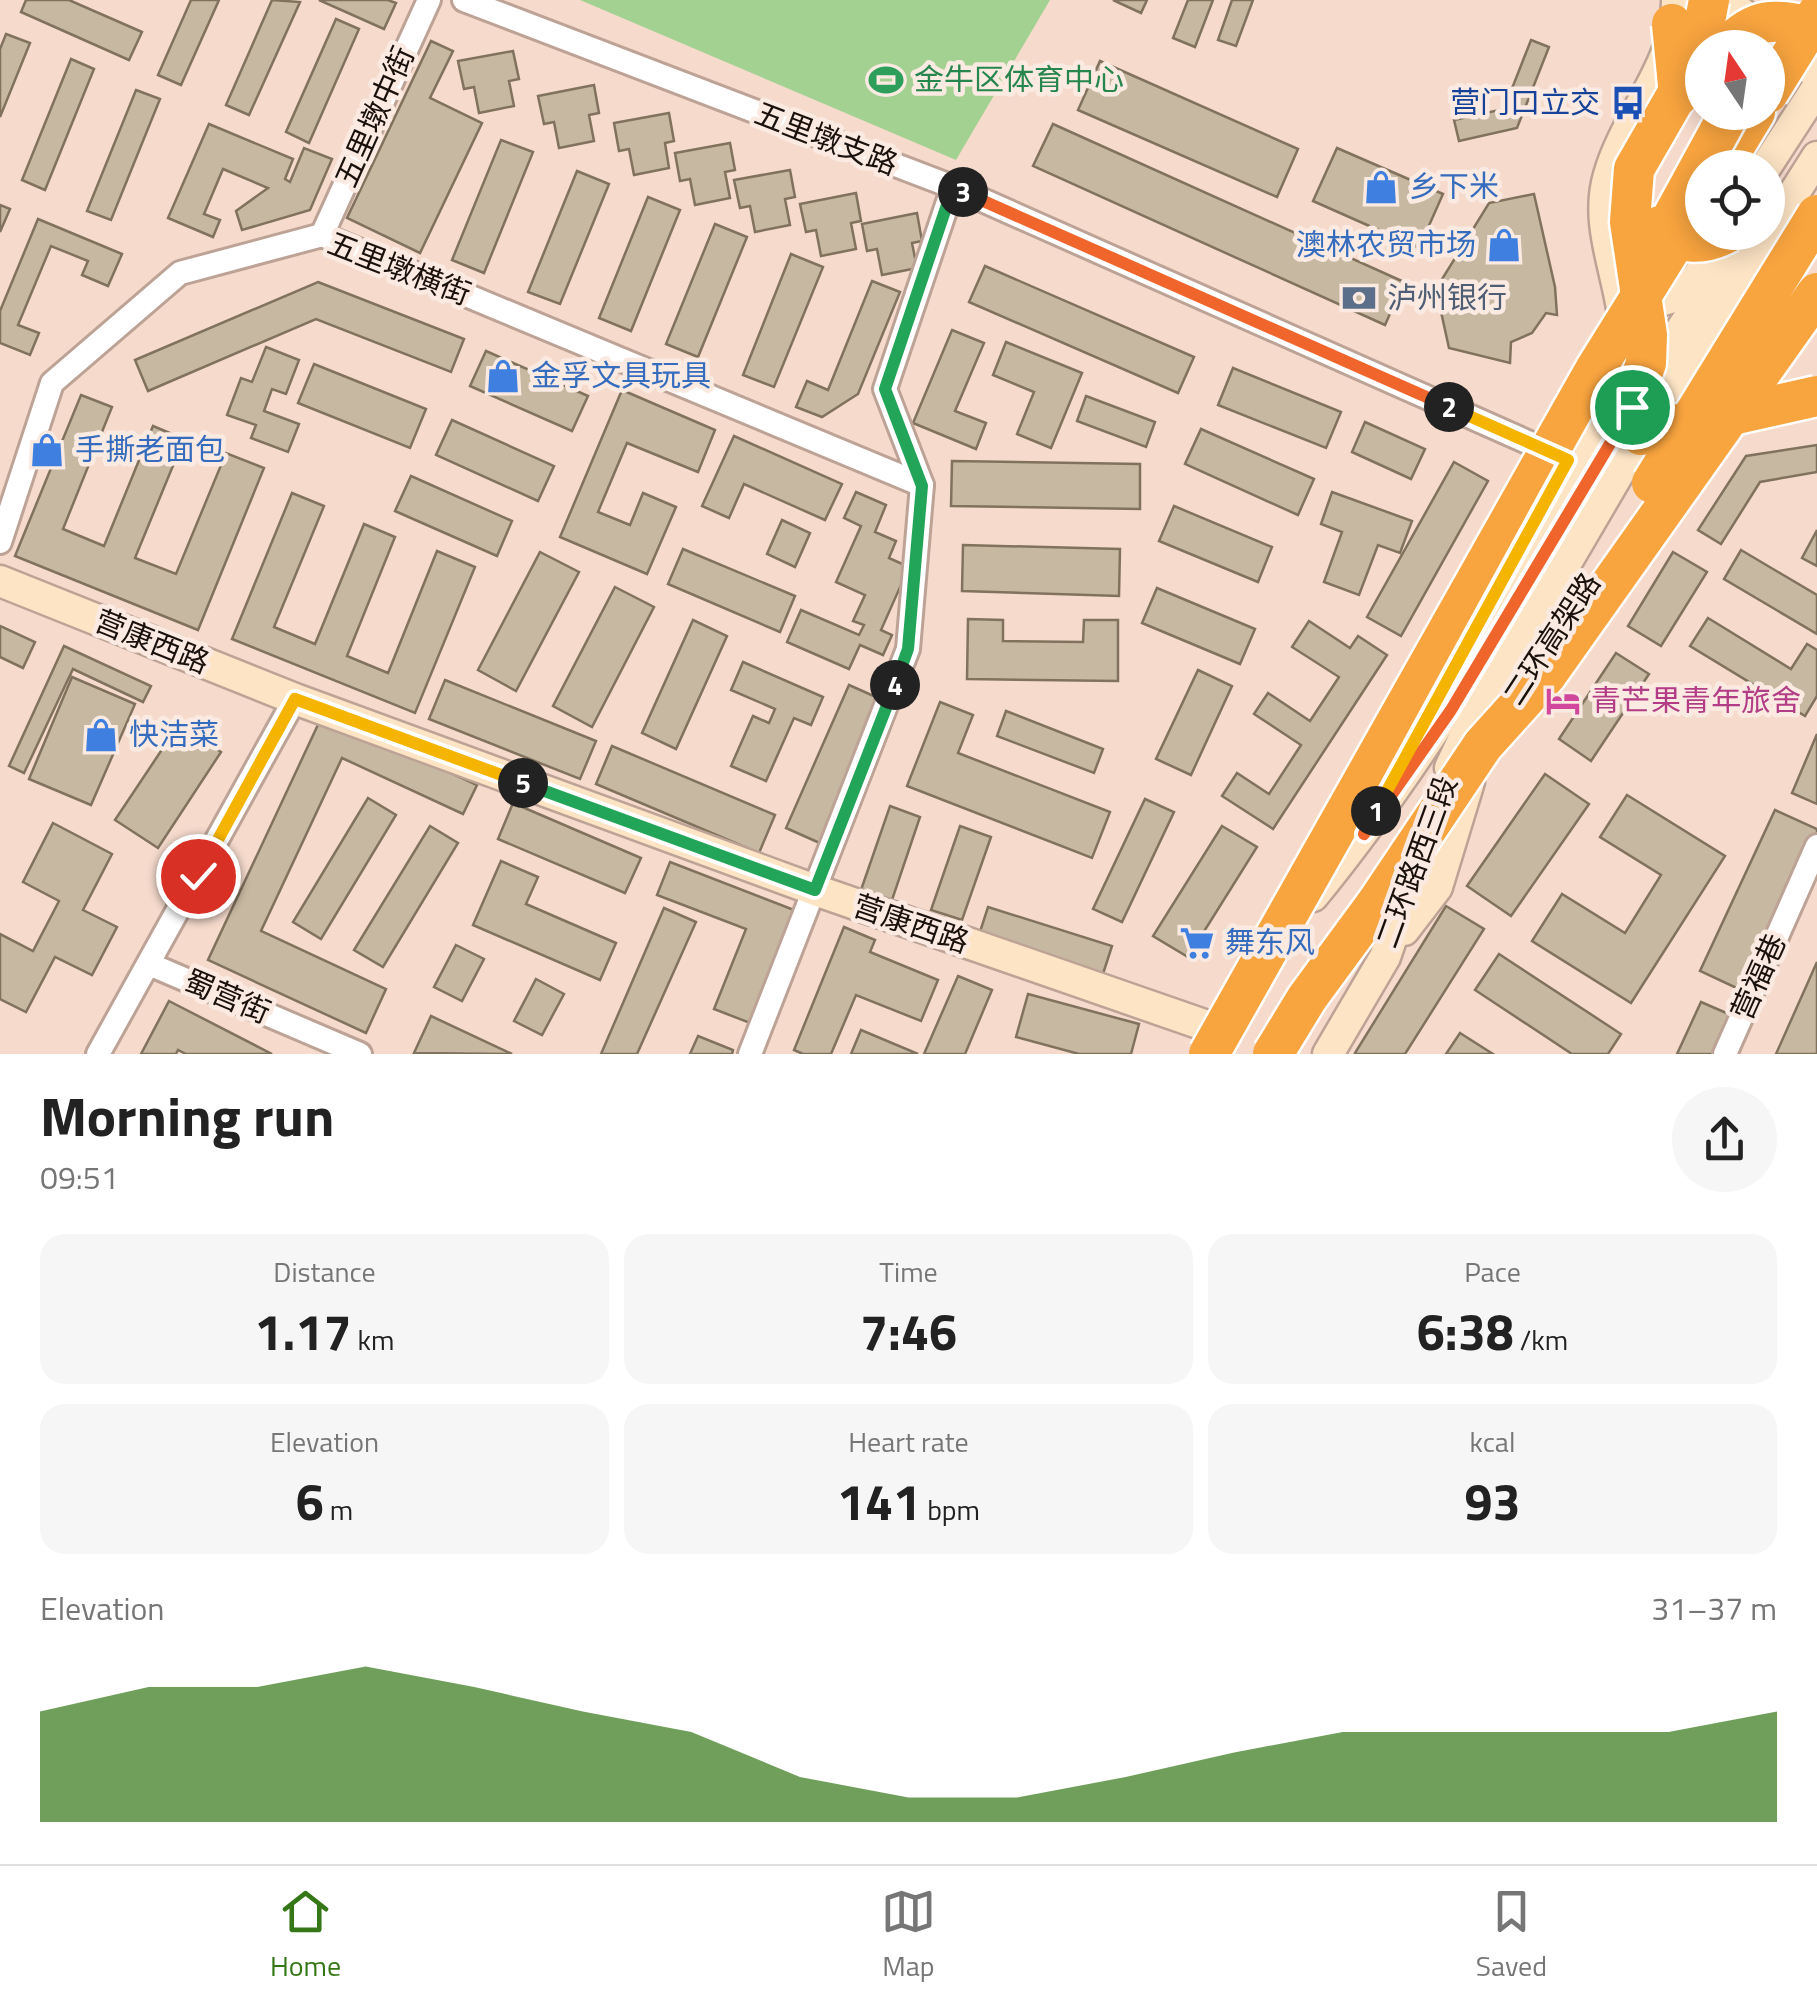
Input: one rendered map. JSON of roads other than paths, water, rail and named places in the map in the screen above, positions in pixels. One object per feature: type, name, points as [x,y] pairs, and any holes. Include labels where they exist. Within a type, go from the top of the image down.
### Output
[{"type":"highway","points":[[1668,0],[1687,150]]},
{"type":"highway","points":[[1709,0],[1698,58],[1634,169],[1630,222],[1647,335],[1636,421],[1656,426],[1710,420],[1817,396]]},
{"type":"highway","points":[[1734,0],[1740,30]]},
{"type":"highway","points":[[1746,30],[1772,19],[1810,13]]},
{"type":"highway","points":[[1785,61],[1810,13]]},
{"type":"highway","points":[[1685,115],[1654,167],[1653,211],[1658,224],[1685,240]]},
{"type":"highway","points":[[1596,370],[1720,130]]},
{"type":"highway","name":"二环高架路","points":[[1273,1054],[1307,998],[1379,900],[1467,729],[1614,543],[1817,215]]},
{"type":"highway","points":[[1208,1040],[1596,370],[1685,226]]},
{"type":"highway","points":[[1785,245],[1817,238]]},
{"type":"highway","points":[[1467,729],[1547,674],[1817,293]]},
{"type":"highway","points":[[1726,304],[1732,338],[1763,374],[1790,385],[1817,381]]},
{"type":"highway","points":[[1296,1054],[1379,900]]},
{"type":"street","name":"五里墩中街","points":[[322,234],[428,0]]},
{"type":"street","name":"五里墩支路","points":[[464,0],[953,187],[1568,460]]},
{"type":"street","points":[[1364,834],[1608,394],[1622,360],[1620,306],[1606,246],[1607,180],[1616,154],[1664,60],[1678,20],[1677,0]]},
{"type":"street","points":[[1725,0],[1817,74]]},
{"type":"street","points":[[1777,150],[1817,88]]},
{"type":"street","points":[[1785,171],[1817,121]]},
{"type":"street","name":"二环路西三段","points":[[1636,421],[1726,304],[1817,156]]},
{"type":"street","points":[[750,1054],[908,649],[922,486],[885,389],[953,187]]},
{"type":"street","name":"五里墩横街","points":[[0,542],[52,384],[180,273],[322,234],[922,486]]},
{"type":"street","points":[[1620,306],[1682,295],[1716,250]]},
{"type":"street","name":"二环路西三段","points":[[1328,1054],[1384,957],[1440,788],[1467,729],[1733,250]]},
{"type":"street","points":[[1384,957],[1437,887],[1470,780],[1694,452],[1817,304]]},
{"type":"street","name":"营康西路","points":[[0,581],[295,699],[815,890],[1208,1040]]},
{"type":"street","points":[[98,1054],[295,699]]},
{"type":"street","name":"二环路西三段","points":[[1186,1054],[1208,1040],[1364,834],[1467,729]]},
{"type":"street","name":"营福巷","points":[[1725,1054],[1817,846]]},
{"type":"street","name":"蜀营街","points":[[149,964],[360,1054]]},
{"type":"place","name":"金牛区体育中心","points":[[886,80]]},
{"type":"place","name":"营门口立交","points":[[1628,103]]},
{"type":"place","name":"乡下米","points":[[1381,187]]},
{"type":"place","name":"澳林农贸市场","points":[[1504,245]]},
{"type":"place","name":"泸州银行","points":[[1359,298]]},
{"type":"place","name":"金孚文具玩具","points":[[503,376]]},
{"type":"place","name":"手撕老面包","points":[[47,450]]},
{"type":"place","name":"青芒果青年旅舍","points":[[1563,701]]},
{"type":"place","name":"快洁菜","points":[[101,735]]},
{"type":"place","name":"舞东风","points":[[1197,943]]}]
